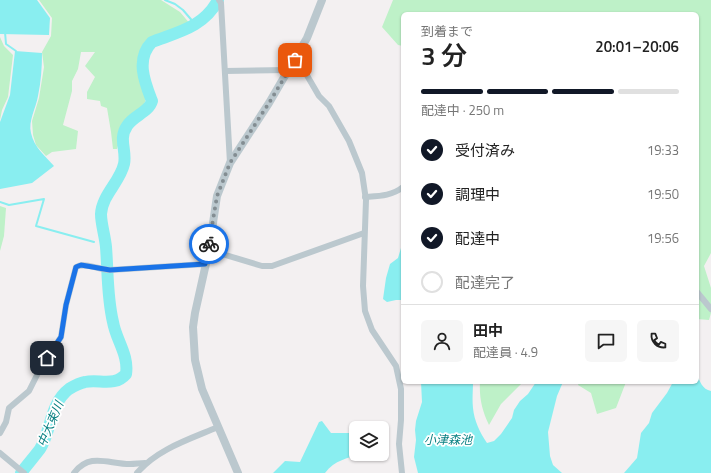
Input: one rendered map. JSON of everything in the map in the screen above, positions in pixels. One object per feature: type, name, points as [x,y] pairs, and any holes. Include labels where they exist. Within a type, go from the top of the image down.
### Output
[{"type":"street","points":[[238,473],[202,389],[195,360],[193,327],[209,250],[217,196],[230,163],[269,103],[307,38],[322,0]]},
{"type":"street","points":[[220,2],[230,163]]},
{"type":"street","points":[[224,71],[300,70],[306,72],[319,96],[328,106],[349,142],[362,173],[365,197],[363,286],[365,311],[372,330],[396,366],[401,389],[399,444],[402,473]]},
{"type":"street","points":[[365,197],[389,195],[401,189]]},
{"type":"street","points":[[209,250],[262,266],[272,266],[364,233]]},
{"type":"street","points":[[0,433],[6,422],[9,408],[29,390],[40,369],[61,337],[66,305],[76,267],[81,265],[106,270],[205,264]]},
{"type":"street","points":[[699,294],[711,309]]},
{"type":"street","points":[[137,473],[145,463],[170,448],[218,427]]},
{"type":"street","points":[[0,453],[24,473]]},
{"type":"street","points":[[74,473],[79,467],[92,461],[103,460],[129,464],[145,463]]},
{"type":"green space","points":[[39,0],[161,0],[180,12],[191,25],[152,39],[146,45],[142,53],[140,72],[147,95],[144,105],[129,120],[121,134],[117,149],[113,149],[107,108],[101,106],[100,101],[87,99],[87,92],[95,77],[85,66],[95,52],[81,52],[78,69],[72,81],[72,91],[63,125],[78,131],[76,149],[52,152],[46,156],[36,145],[33,135],[32,121],[39,98],[44,67],[42,52],[51,36],[52,18]]},
{"type":"green space","points":[[393,0],[711,0],[711,253],[704,266],[711,288],[711,313],[709,320],[699,319],[699,12],[401,12],[401,46],[398,45],[382,27]]},
{"type":"green space","points":[[0,37],[4,46],[13,55],[8,97],[2,110],[0,120]]},
{"type":"green space","points":[[0,206],[6,208],[4,236],[0,251]]},
{"type":"green space","points":[[480,384],[521,384],[501,404],[489,425],[484,414]]},
{"type":"green space","points":[[625,384],[616,408],[597,414],[591,393],[578,385]]},
{"type":"water","points":[[0,0],[37,0],[50,18],[49,35],[0,34]]},
{"type":"water","points":[[15,51],[42,53],[40,85],[30,128],[32,138],[37,147],[54,166],[32,183],[0,189],[0,122],[10,95]]},
{"type":"water","points":[[401,248],[401,300],[387,302],[383,299],[386,278],[390,264],[398,258]]},
{"type":"water","points":[[699,379],[703,387],[711,391],[711,473],[624,473],[637,458],[641,433],[649,423],[652,413],[672,384],[699,384]]},
{"type":"water","name":"小津森池","points":[[421,384],[473,384],[473,405],[476,422],[487,443],[494,441],[501,434],[512,418],[514,410],[520,401],[528,394],[535,384],[562,384],[557,396],[548,432],[550,456],[553,465],[562,473],[418,473],[414,457],[416,440],[415,430],[416,421],[422,402]]},
{"type":"water","points":[[322,421],[331,433],[349,433],[349,458],[337,462],[325,473],[273,473],[285,461],[300,462],[319,422]]},
{"type":"waterway","points":[[165,0],[175,4],[183,10],[195,24]]},
{"type":"waterway","name":"中大束川","points":[[21,473],[40,449],[44,442],[54,410],[58,402],[69,389],[90,381],[107,382],[117,380],[126,374],[126,360],[111,313],[106,247],[101,218],[102,207],[122,171],[125,159],[123,140],[124,131],[133,119],[148,108],[152,101],[144,79],[143,71],[144,56],[147,49],[152,42],[198,23],[212,9],[218,0]]},
{"type":"waterway","points":[[5,32],[6,44],[16,51]]},
{"type":"waterway","points":[[0,202],[9,205],[44,199],[36,226],[94,242]]},
{"type":"way so far","points":[[209,244],[217,196],[230,163],[295,60]]},
{"type":"route","points":[[47,358],[61,337],[66,305],[76,267],[81,265],[110,270],[205,264],[209,244]]}]
